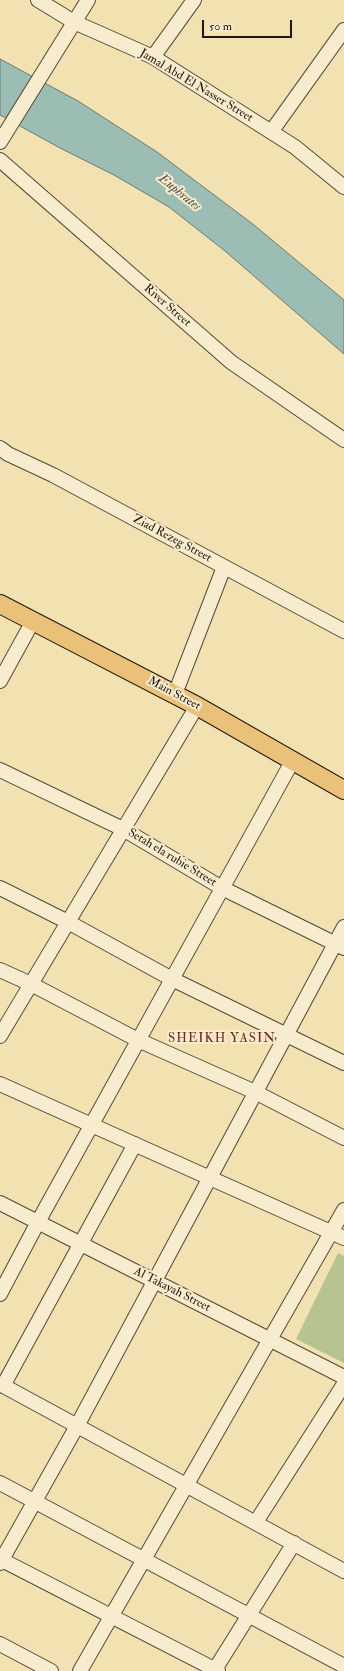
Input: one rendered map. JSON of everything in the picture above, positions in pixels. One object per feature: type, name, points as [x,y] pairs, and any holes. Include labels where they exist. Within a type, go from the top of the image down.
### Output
[{"type":"main road","name":"Main Street","points":[[0,604],[175,694],[344,790]]},
{"type":"street","name":"Jamal Abd El Nasser Street","points":[[38,0],[74,22],[152,57],[295,147],[344,187]]},
{"type":"street","points":[[0,142],[88,0]]},
{"type":"street","points":[[152,57],[194,0]]},
{"type":"street","points":[[271,132],[344,30]]},
{"type":"street","name":"River Street","points":[[0,160],[232,362],[344,440]]},
{"type":"street","name":"Ziad Rezeg Street","points":[[0,448],[8,454],[53,475],[344,631]]},
{"type":"street","points":[[175,694],[224,567]]},
{"type":"street","points":[[0,681],[33,621]]},
{"type":"street","points":[[0,1036],[197,706]]},
{"type":"street","points":[[0,1294],[91,1125],[293,760]]},
{"type":"street","name":"Setah ela rubie Street","points":[[0,770],[123,829],[222,888],[340,946]]},
{"type":"street","points":[[0,888],[68,922],[172,979],[344,1063]]},
{"type":"street","points":[[294,1543],[216,1671],[1,1561],[76,1426],[286,1034],[340,946],[344,927]]},
{"type":"street","points":[[0,970],[31,984],[138,1040],[255,1092],[344,1138]]},
{"type":"street","points":[[0,1084],[338,1235]]},
{"type":"street","points":[[135,1144],[2,1385],[344,1570]]},
{"type":"street","name":"Al Takayah Street","points":[[0,1203],[344,1377]]},
{"type":"street","points":[[80,1671],[271,1340],[338,1235],[344,1210]]},
{"type":"street","points":[[256,1522],[344,1384]]},
{"type":"street","points":[[0,1483],[344,1666]]},
{"type":"street","points":[[0,1644],[51,1671]]},
{"type":"green space","points":[[338,1253],[344,1256],[344,1363],[296,1339]]},
{"type":"water","name":"Euphrates","points":[[0,59],[78,101],[157,152],[254,225],[344,300],[344,354],[225,251],[169,207],[114,175],[60,148],[0,115]]},
{"type":"district","name":"SHEIKH YASIN","points":[[222,1039]]}]
